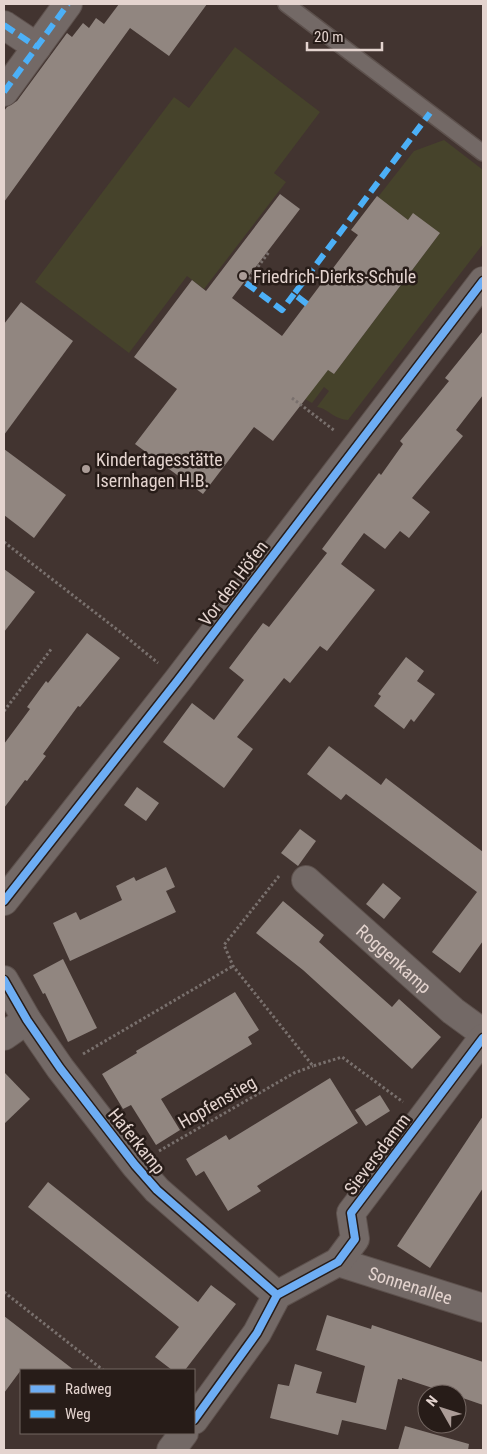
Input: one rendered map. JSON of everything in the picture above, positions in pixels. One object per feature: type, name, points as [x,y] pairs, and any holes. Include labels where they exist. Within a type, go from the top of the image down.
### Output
[{"type":"street","points":[[4,92],[68,4]]},
{"type":"street","points":[[4,25],[36,48]]},
{"type":"street","name":"Vor den Höfen","points":[[4,901],[178,680],[483,280]]},
{"type":"street","name":"Roggenkamp","points":[[306,880],[453,1011],[483,1033]]},
{"type":"street","name":"Haferkamp","points":[[4,980],[27,1020],[60,1068],[135,1165],[157,1190],[277,1295]]},
{"type":"street","points":[[4,1036],[27,1020]]},
{"type":"street","name":"Sieversdamm","points":[[277,1295],[338,1262],[355,1239],[351,1213],[483,1038]]},
{"type":"street","name":"Sonnenallee","points":[[338,1262],[483,1308]]},
{"type":"street","points":[[195,1416],[257,1333],[277,1295]]},
{"type":"lane","points":[[286,4],[483,153]]},
{"type":"path","points":[[246,283],[268,251]]},
{"type":"path","points":[[292,398],[356,447]]},
{"type":"path","points":[[4,542],[119,631],[178,680]]},
{"type":"path","points":[[4,711],[52,648]]},
{"type":"path","points":[[306,880],[296,880],[284,870],[224,945],[233,966],[313,1066]]},
{"type":"path","points":[[60,1068],[233,966]]},
{"type":"path","points":[[4,1292],[101,1369]]},
{"type":"shaded area","points":[[235,47],[320,112],[274,173],[286,182],[204,289],[187,276],[129,353],[35,282],[174,97],[189,108]]},
{"type":"shaded area","points":[[444,140],[483,170],[483,244],[348,420],[339,418],[317,407],[329,391],[324,387],[312,403],[305,399],[318,363],[334,374],[440,233],[413,214],[408,220],[378,197],[414,151]]},
{"type":"building","points":[[119,4],[207,4],[169,56],[130,28],[4,202],[4,111],[17,101],[67,33],[72,37],[83,23],[89,28],[96,18],[104,24]]},
{"type":"building","points":[[280,194],[300,209],[232,298],[282,336],[358,235],[351,230],[377,196],[408,220],[413,213],[440,233],[334,374],[328,370],[273,441],[254,427],[203,494],[135,444],[177,389],[134,357],[192,280],[206,291]]},
{"type":"building","points":[[21,302],[73,341],[4,435],[4,324]]},
{"type":"building","points":[[483,331],[483,395],[456,430],[463,436],[412,498],[430,512],[409,538],[400,531],[385,549],[364,533],[341,564],[375,590],[327,651],[320,646],[290,683],[284,678],[237,737],[253,749],[224,788],[163,742],[192,703],[214,720],[244,680],[229,668],[263,623],[269,627],[327,553],[322,549],[379,473],[381,475],[403,444],[400,441],[449,381],[445,378]]},
{"type":"building","points":[[4,449],[66,495],[34,538],[4,515]]},
{"type":"building","points":[[4,569],[35,592],[4,632]]},
{"type":"building","points":[[87,633],[120,658],[80,707],[78,706],[43,754],[46,756],[4,808],[4,744],[30,709],[27,707],[46,681],[48,683]]},
{"type":"building","points":[[406,657],[424,671],[417,681],[435,694],[414,722],[411,719],[404,729],[374,706],[381,696],[378,694]]},
{"type":"building","points":[[329,746],[381,785],[386,778],[483,852],[483,941],[460,973],[432,952],[477,892],[346,794],[341,800],[307,774]]},
{"type":"building","points":[[137,787],[159,803],[146,821],[124,805]]},
{"type":"building","points":[[300,829],[316,841],[298,866],[281,853]]},
{"type":"building","points":[[166,867],[175,887],[166,891],[176,912],[70,961],[53,923],[76,912],[80,920],[122,900],[116,886],[134,877],[136,881]]},
{"type":"building","points":[[383,883],[401,898],[384,919],[366,904]]},
{"type":"building","points":[[283,901],[324,935],[319,942],[392,1007],[399,999],[441,1037],[412,1069],[303,970],[256,933]]},
{"type":"building","points":[[63,959],[97,1028],[68,1042],[45,993],[43,994],[33,975]]},
{"type":"building","points":[[235,992],[259,1030],[248,1037],[252,1044],[161,1099],[180,1130],[156,1145],[131,1105],[123,1109],[102,1074],[137,1053],[136,1051]]},
{"type":"building","points":[[4,1072],[30,1099],[4,1124]]},
{"type":"building","points":[[330,1078],[358,1123],[257,1186],[261,1191],[228,1211],[204,1171],[196,1176],[186,1159],[226,1135],[229,1140]]},
{"type":"building","points":[[380,1095],[390,1111],[366,1126],[355,1110]]},
{"type":"building","points":[[483,1116],[483,1188],[430,1268],[397,1246]]},
{"type":"building","points":[[48,1182],[198,1302],[211,1285],[236,1304],[186,1369],[171,1369],[155,1357],[179,1327],[28,1207]]},
{"type":"building","points":[[327,1315],[371,1329],[372,1325],[483,1362],[483,1405],[467,1399],[467,1384],[420,1384],[402,1378],[402,1380],[398,1379],[386,1430],[342,1420],[338,1435],[270,1418],[278,1384],[289,1386],[295,1364],[322,1372],[316,1393],[356,1403],[365,1366],[316,1350]]},
{"type":"building","points":[[4,1316],[73,1369],[20,1369],[4,1393]]},
{"type":"building","points":[[405,1426],[417,1429],[417,1434],[433,1434],[469,1444],[468,1450],[398,1450]]},
{"type":"marked path","points":[[4,92],[68,4]]},
{"type":"marked path","points":[[4,25],[37,47]]},
{"type":"marked path","points":[[307,304],[294,294],[430,113]]},
{"type":"marked path","points":[[246,283],[282,310],[294,294]]},
{"type":"cycle path","points":[[4,901],[178,680],[483,281]]},
{"type":"cycle path","points":[[4,980],[27,1020],[60,1068],[135,1165],[157,1190],[277,1295]]},
{"type":"cycle path","points":[[195,1419],[257,1333],[277,1295],[338,1262],[355,1239],[351,1213],[483,1038]]},
{"type":"place","name":"Friedrich-Dierks-Schule","points":[[243,276]]},
{"type":"place","name":"Kindertagesstätte Isernhagen H.B.","points":[[86,469]]}]
